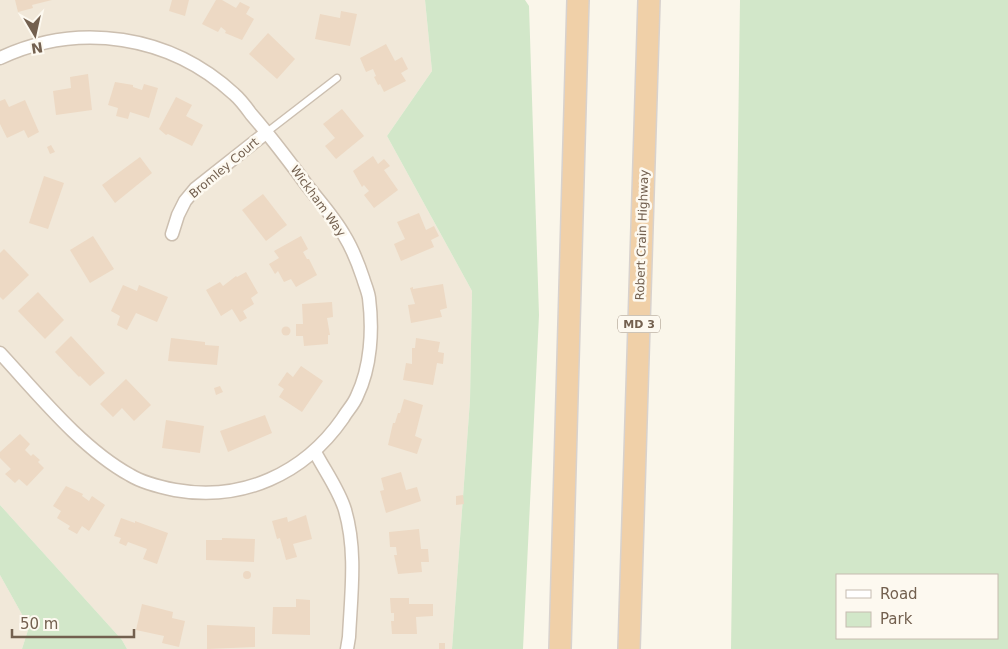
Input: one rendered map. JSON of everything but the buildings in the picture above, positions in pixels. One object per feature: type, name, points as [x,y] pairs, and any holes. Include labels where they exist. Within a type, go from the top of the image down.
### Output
[{"type":"highway","name":"Robert Crain Highway","points":[[629,649],[649,0]]},
{"type":"highway","points":[[560,649],[576,3]]},
{"type":"street","name":"Wickham Way","points":[[0,58],[53,40],[93,37],[129,40],[193,63],[235,95],[267,132],[344,234],[358,264],[369,296],[371,329],[369,362],[357,397],[336,428],[315,452],[285,472],[255,485],[225,492],[195,493],[161,487],[131,476],[97,453],[69,427],[0,353]]},
{"type":"street","name":"Bromley Court","points":[[172,234],[185,201],[195,189],[267,132]]},
{"type":"street","points":[[315,452],[335,487],[344,508],[349,528],[352,549],[347,649]]},
{"type":"lane","points":[[267,132],[337,78]]},
{"type":"shaded area","points":[[0,0],[425,0],[432,71],[387,136],[472,291],[470,400],[452,649],[127,649],[122,640],[0,505]]},
{"type":"shaded area","points":[[0,575],[29,627],[22,649],[0,649]]},
{"type":"green space","points":[[425,0],[525,0],[529,6],[539,315],[523,649],[452,649],[470,400],[472,291],[387,136],[432,71]]},
{"type":"green space","points":[[740,0],[1008,0],[1008,649],[731,649]]},
{"type":"green space","points":[[0,505],[122,640],[127,649],[22,649],[29,627],[0,575]]}]
